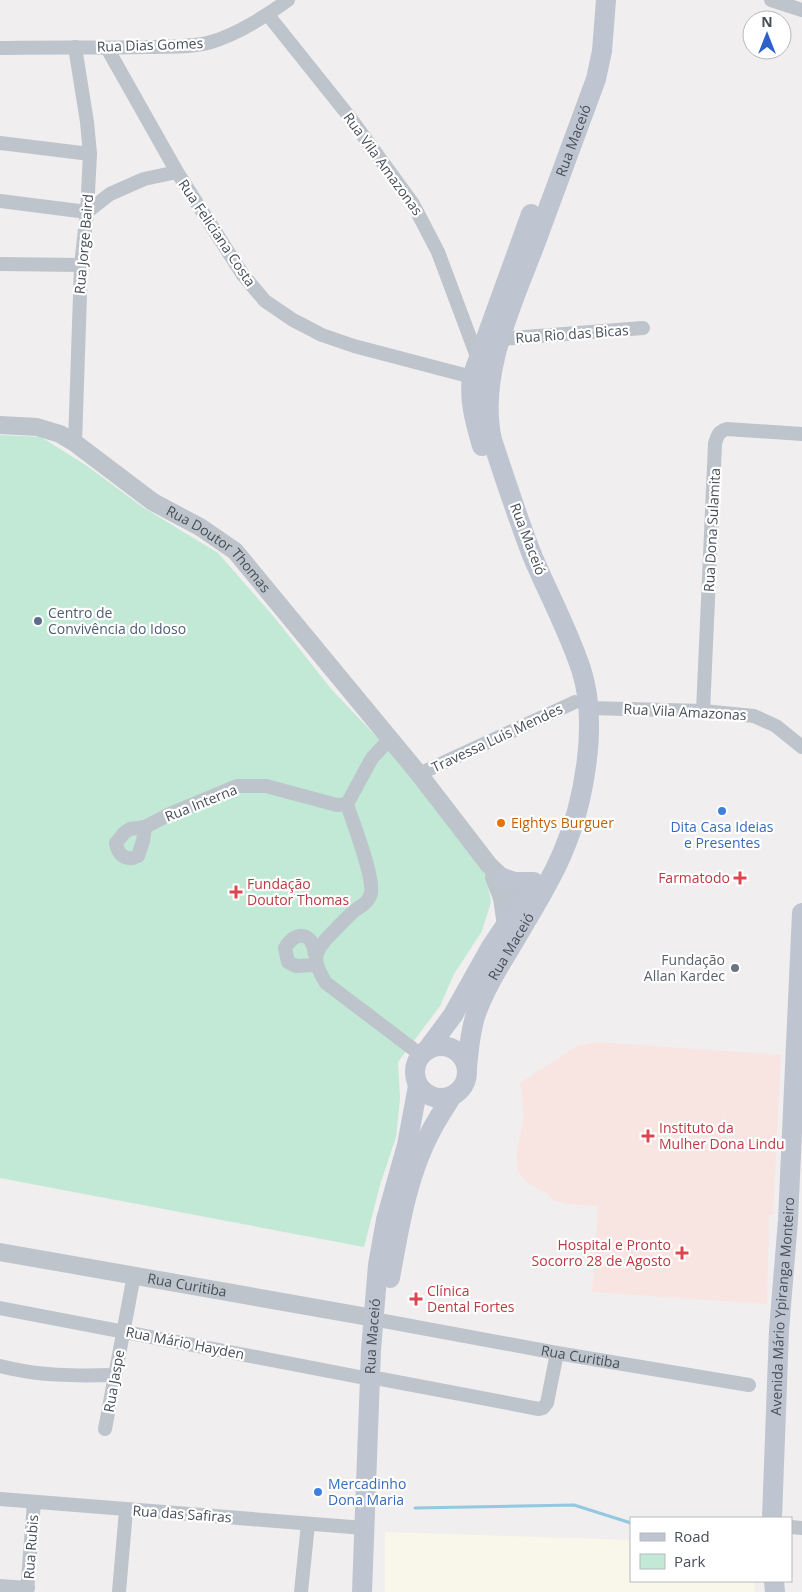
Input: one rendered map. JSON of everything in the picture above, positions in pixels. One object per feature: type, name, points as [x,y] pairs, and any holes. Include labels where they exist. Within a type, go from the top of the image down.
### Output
[{"type":"main road","name":"Rua Maceió","points":[[424,1053],[453,1015],[478,970],[514,927],[562,854],[572,826],[588,756],[582,705],[582,671],[532,553],[492,440],[488,402],[480,374],[580,87],[588,55],[593,0]]},
{"type":"main road","name":"Rua Maceió","points":[[480,374],[500,339],[596,79],[602,51],[606,0]]},
{"type":"main road","name":"Rua Maceió","points":[[467,1067],[476,1014],[514,927],[518,907],[552,848],[562,821],[571,785],[575,754],[576,722],[582,705]]},
{"type":"main road","points":[[496,872],[514,882],[534,882]]},
{"type":"main road","name":"Avenida Mário Ypiranga Monteiro","points":[[772,1517],[779,1330],[788,1220],[802,913]]},
{"type":"main road","points":[[444,1046],[452,1048],[464,1059],[467,1067],[467,1081],[458,1093],[452,1096],[443,1099],[433,1098],[418,1086],[415,1070],[424,1053],[444,1046]]},
{"type":"main road","name":"Rua Maceió","points":[[362,1592],[364,1528],[379,1320],[386,1296],[389,1244],[418,1086]]},
{"type":"main road","name":"Rua Maceió","points":[[393,1220],[403,1208],[419,1158],[431,1130],[452,1096]]},
{"type":"main road","name":"Rua Maceió","points":[[375,1592],[376,1379]]},
{"type":"street","name":"Rua Dias Gomes","points":[[0,48],[180,46],[211,42],[228,36],[268,15],[288,0]]},
{"type":"street","points":[[771,0],[802,10]]},
{"type":"street","name":"Rua Vila Amazonas","points":[[268,15],[348,115],[413,204],[438,252],[480,374]]},
{"type":"street","name":"Rua Jorge Baird","points":[[75,46],[90,154],[88,212],[81,265],[75,443]]},
{"type":"street","name":"Rua Feliciana Costa","points":[[108,48],[177,172],[243,276],[265,301],[293,320],[322,335],[354,346],[480,374]]},
{"type":"street","points":[[0,143],[90,154]]},
{"type":"street","points":[[0,201],[88,212],[110,194],[131,184],[144,179],[177,172]]},
{"type":"street","points":[[0,264],[81,265]]},
{"type":"street","name":"Rua Rio das Bicas","points":[[500,339],[643,328]]},
{"type":"street","name":"Rua Doutor Thomas","points":[[0,426],[37,427],[49,430],[75,443],[153,502],[200,526],[235,551],[419,774],[515,896],[518,907]]},
{"type":"street","name":"Rua Dona Sulamita","points":[[703,712],[717,437],[722,430],[727,429],[802,434]]},
{"type":"street","name":"Rua Vila Amazonas","points":[[582,705],[754,716],[776,726],[802,747]]},
{"type":"street","name":"Travessa Luis Mendes","points":[[419,774],[582,705]]},
{"type":"street","points":[[390,739],[372,758],[347,804],[367,866],[371,895],[365,904],[354,912],[319,946],[316,959],[326,984],[424,1053]]},
{"type":"street","name":"Rua Interna","points":[[145,827],[170,814],[237,786],[266,786],[337,806],[347,804]]},
{"type":"street","name":"Rua Doutor Thomas","points":[[496,872],[502,898],[514,927]]},
{"type":"street","name":"Rua Curitiba","points":[[0,1252],[557,1353],[749,1384]]},
{"type":"street","name":"Rua Jaspe","points":[[105,1429],[134,1275]]},
{"type":"street","name":"Rua Mário Hayden","points":[[0,1308],[539,1409],[545,1406],[557,1353]]},
{"type":"street","points":[[0,1366],[60,1376],[114,1375]]},
{"type":"street","name":"Rua das Safiras","points":[[0,1499],[364,1528]]},
{"type":"street","name":"Rua Rubis","points":[[27,1590],[34,1502]]},
{"type":"street","points":[[119,1592],[126,1510]]},
{"type":"street","points":[[301,1592],[308,1524]]},
{"type":"street","points":[[0,1586],[27,1590]]},
{"type":"shaded area","name":"Instituto da Mulher Dona Lindu","points":[[596,1042],[781,1055],[773,1215],[769,1215],[767,1304],[592,1292],[598,1206],[567,1204],[555,1201],[548,1194],[524,1179],[518,1171],[516,1157],[524,1115],[520,1083],[577,1046]]},
{"type":"shaded area","points":[[385,1532],[630,1540],[630,1582],[754,1582],[755,1592],[385,1592]]},
{"type":"green space","points":[[0,435],[41,437],[87,466],[144,508],[218,553],[274,617],[332,690],[391,752],[485,869],[491,902],[482,931],[454,974],[440,1006],[398,1062],[400,1098],[396,1137],[380,1185],[364,1247],[0,1178]]},
{"type":"waterway","points":[[415,1508],[574,1505],[630,1523]]},
{"type":"place","name":"Centro de Convivência do Idoso","points":[[38,621]]},
{"type":"place","name":"Dita Casa Ideias e Presentes","points":[[722,811]]},
{"type":"place","name":"Eightys Burguer","points":[[501,823]]},
{"type":"place","name":"Farmatodo","points":[[740,878]]},
{"type":"place","name":"Fundação Doutor Thomas","points":[[236,892]]},
{"type":"place","name":"Fundação Allan Kardec","points":[[735,968]]},
{"type":"place","name":"Instituto da Mulher Dona Lindu","points":[[648,1136]]},
{"type":"place","name":"Hospital e Pronto Socorro 28 de Agosto","points":[[682,1253]]},
{"type":"place","name":"Clínica Dental Fortes","points":[[416,1299]]},
{"type":"place","name":"Mercadinho Dona Maria","points":[[318,1492]]}]
